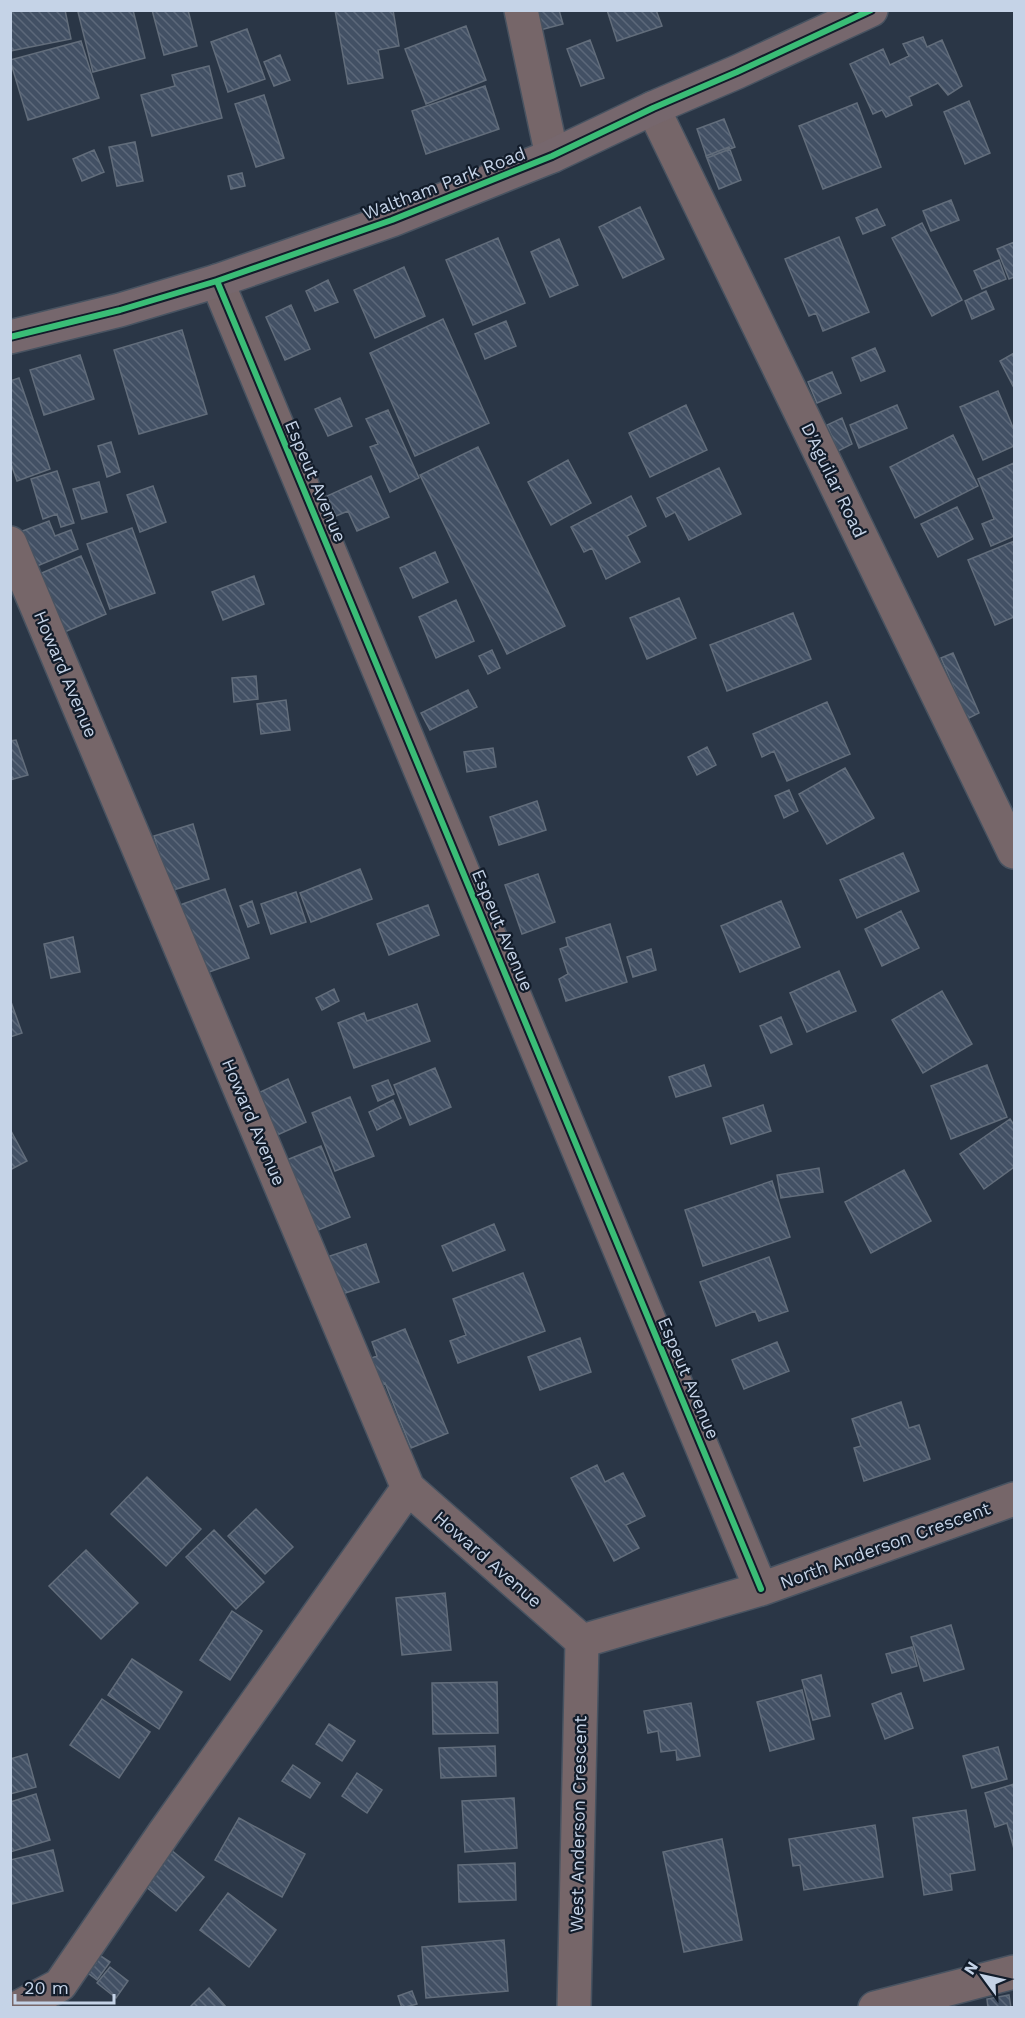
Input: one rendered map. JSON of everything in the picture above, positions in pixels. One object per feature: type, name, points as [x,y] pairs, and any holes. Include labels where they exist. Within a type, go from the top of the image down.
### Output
[{"type":"main road","name":"Waltham Park Road","points":[[10,337],[120,310],[217,281],[392,220],[552,156],[653,108],[737,72],[855,14]]},
{"type":"street","points":[[521,10],[552,156]]},
{"type":"street","name":"D'Aguilar Road","points":[[653,108],[1014,852]]},
{"type":"street","name":"Espeut Avenue","points":[[217,281],[761,1589]]},
{"type":"street","name":"Howard Avenue","points":[[10,543],[408,1488],[582,1641]]},
{"type":"street","points":[[17,2007],[66,1996],[164,1833],[408,1488]]},
{"type":"street","name":"North Anderson Crescent","points":[[582,1641],[761,1589],[1014,1499]]},
{"type":"street","name":"West Anderson Crescent","points":[[574,2007],[582,1641]]},
{"type":"street","points":[[875,2007],[1014,1972]]},
{"type":"building","points":[[65,10],[71,39],[10,51],[10,11]]},
{"type":"building","points":[[133,10],[145,58],[93,72],[78,12]]},
{"type":"building","points":[[152,10],[188,10],[197,46],[164,55]]},
{"type":"building","points":[[335,10],[393,10],[399,46],[378,50],[383,78],[348,84]]},
{"type":"building","points":[[515,10],[559,10],[563,24],[521,35]]},
{"type":"building","points":[[607,10],[656,10],[662,26],[617,41]]},
{"type":"building","points":[[466,26],[486,80],[426,104],[405,49]]},
{"type":"building","points":[[247,29],[265,79],[228,92],[211,42]]},
{"type":"building","points":[[923,37],[927,47],[942,40],[962,86],[948,95],[938,83],[909,97],[912,105],[886,117],[882,110],[873,114],[850,64],[883,49],[890,65],[909,56],[903,44]]},
{"type":"building","points":[[590,40],[604,78],[581,86],[567,49]]},
{"type":"building","points":[[81,41],[99,98],[28,120],[10,60]]},
{"type":"building","points":[[280,55],[290,80],[274,86],[264,62]]},
{"type":"building","points":[[209,66],[222,118],[152,136],[141,95],[175,86],[172,75]]},
{"type":"building","points":[[485,86],[499,129],[426,154],[412,111]]},
{"type":"building","points":[[264,95],[284,158],[256,167],[235,104]]},
{"type":"building","points":[[969,101],[990,153],[965,164],[944,112]]},
{"type":"building","points":[[857,103],[881,167],[823,189],[799,126]]},
{"type":"building","points":[[724,119],[735,147],[707,158],[697,129]]},
{"type":"building","points":[[135,142],[143,181],[117,186],[109,147]]},
{"type":"building","points":[[729,147],[741,180],[719,189],[706,156]]},
{"type":"building","points":[[94,150],[104,172],[82,181],[73,159]]},
{"type":"building","points":[[242,173],[245,186],[231,189],[228,176]]},
{"type":"building","points":[[951,200],[959,220],[931,231],[923,211]]},
{"type":"building","points":[[640,207],[664,259],[623,278],[599,227]]},
{"type":"building","points":[[877,209],[885,225],[863,234],[856,218]]},
{"type":"building","points":[[922,223],[962,300],[932,316],[892,238]]},
{"type":"building","points":[[839,237],[869,312],[823,331],[816,313],[809,316],[785,259]]},
{"type":"building","points":[[498,238],[525,303],[473,325],[446,260]]},
{"type":"building","points":[[559,239],[578,285],[550,297],[531,252]]},
{"type":"building","points":[[1014,242],[1014,277],[1009,279],[997,249]]},
{"type":"building","points":[[999,260],[1006,279],[982,289],[974,271]]},
{"type":"building","points":[[404,267],[425,316],[375,338],[354,290]]},
{"type":"building","points":[[328,280],[338,302],[315,311],[306,291]]},
{"type":"building","points":[[986,291],[994,309],[972,319],[965,301]]},
{"type":"building","points":[[291,305],[310,349],[285,360],[266,317]]},
{"type":"building","points":[[443,319],[489,423],[415,456],[370,353]]},
{"type":"building","points":[[506,321],[516,346],[485,359],[475,334]]},
{"type":"building","points":[[182,330],[207,414],[139,434],[114,350]]},
{"type":"building","points":[[875,348],[885,371],[861,381],[852,358]]},
{"type":"building","points":[[1014,353],[1014,388],[1000,361]]},
{"type":"building","points":[[80,355],[94,399],[44,415],[30,370]]},
{"type":"building","points":[[832,372],[841,393],[817,403],[808,382]]},
{"type":"building","points":[[19,378],[50,469],[17,481],[10,461],[10,381]]},
{"type":"building","points":[[998,391],[1014,430],[1014,446],[983,460],[960,407]]},
{"type":"building","points":[[340,398],[352,426],[328,436],[315,409]]},
{"type":"building","points":[[686,405],[707,450],[650,477],[629,433]]},
{"type":"building","points":[[897,405],[907,428],[859,448],[850,425]]},
{"type":"building","points":[[388,410],[419,478],[390,492],[370,447],[378,444],[366,419]]},
{"type":"building","points":[[842,418],[852,444],[838,451],[827,425]]},
{"type":"building","points":[[953,435],[978,486],[915,518],[890,467]]},
{"type":"building","points":[[111,442],[120,472],[107,477],[98,446]]},
{"type":"building","points":[[478,447],[565,626],[507,654],[420,475]]},
{"type":"building","points":[[568,460],[591,503],[551,525],[528,482]]},
{"type":"building","points":[[1014,463],[1014,536],[991,546],[982,524],[994,519],[978,479]]},
{"type":"building","points":[[719,468],[741,514],[689,540],[675,512],[666,517],[657,498]]},
{"type":"building","points":[[57,471],[74,523],[61,527],[57,514],[43,519],[31,479]]},
{"type":"building","points":[[371,476],[389,517],[357,531],[348,511],[336,516],[327,496]]},
{"type":"building","points":[[99,482],[107,512],[82,519],[73,489]]},
{"type":"building","points":[[153,486],[166,522],[140,532],[127,495]]},
{"type":"building","points":[[631,496],[646,526],[627,536],[640,562],[606,579],[592,548],[584,552],[571,527]]},
{"type":"building","points":[[957,507],[973,539],[938,557],[921,524]]},
{"type":"building","points":[[49,521],[55,536],[71,530],[78,549],[25,571],[12,535]]},
{"type":"building","points":[[132,528],[155,593],[110,609],[87,544]]},
{"type":"building","points":[[1014,541],[1014,617],[995,625],[968,560]]},
{"type":"building","points":[[435,552],[448,582],[413,598],[400,568]]},
{"type":"building","points":[[81,556],[106,614],[60,634],[35,576]]},
{"type":"building","points":[[254,576],[264,604],[223,620],[212,592]]},
{"type":"building","points":[[679,598],[696,638],[647,659],[630,618]]},
{"type":"building","points":[[456,600],[474,641],[436,658],[419,617]]},
{"type":"building","points":[[793,613],[811,659],[727,691],[710,645]]},
{"type":"building","points":[[492,650],[500,668],[488,674],[479,656]]},
{"type":"building","points":[[953,653],[979,713],[967,719],[941,658]]},
{"type":"building","points":[[256,676],[258,699],[234,702],[232,678]]},
{"type":"building","points":[[468,690],[477,707],[430,730],[421,713]]},
{"type":"building","points":[[286,700],[290,730],[261,734],[257,704]]},
{"type":"building","points":[[827,702],[850,754],[787,781],[774,751],[762,757],[753,734]]},
{"type":"building","points":[[16,740],[28,775],[10,780],[10,741]]},
{"type":"building","points":[[707,747],[716,765],[697,775],[688,757]]},
{"type":"building","points":[[493,748],[496,767],[467,772],[464,752]]},
{"type":"building","points":[[845,768],[874,818],[827,844],[799,794]]},
{"type":"building","points":[[789,790],[798,811],[784,818],[775,796]]},
{"type":"building","points":[[537,801],[546,830],[499,845],[490,817]]},
{"type":"building","points":[[193,824],[209,879],[170,891],[154,836]]},
{"type":"building","points":[[903,853],[919,891],[857,918],[840,880]]},
{"type":"building","points":[[360,869],[372,899],[311,922],[300,893]]},
{"type":"building","points":[[538,874],[555,922],[522,934],[505,885]]},
{"type":"building","points":[[225,889],[249,958],[192,978],[177,906]]},
{"type":"building","points":[[296,892],[306,922],[271,934],[261,904]]},
{"type":"building","points":[[252,901],[259,923],[248,927],[240,906]]},
{"type":"building","points":[[781,901],[800,947],[740,972],[721,926]]},
{"type":"building","points":[[428,905],[439,935],[389,955],[377,924]]},
{"type":"building","points":[[901,911],[919,948],[882,966],[865,929]]},
{"type":"building","points":[[610,924],[627,982],[566,1001],[559,979],[568,974],[560,949],[568,946],[566,938]]},
{"type":"building","points":[[73,937],[80,972],[51,978],[44,944]]},
{"type":"building","points":[[651,949],[656,970],[633,977],[627,957]]},
{"type":"building","points":[[839,971],[856,1011],[807,1032],[790,993]]},
{"type":"building","points":[[334,989],[339,1001],[322,1010],[316,998]]},
{"type":"building","points":[[942,991],[972,1044],[923,1073],[892,1020]]},
{"type":"building","points":[[10,999],[22,1033],[10,1037]]},
{"type":"building","points":[[417,1004],[430,1041],[354,1068],[338,1023],[364,1013],[367,1021]]},
{"type":"building","points":[[781,1017],[792,1044],[771,1053],[760,1026]]},
{"type":"building","points":[[704,1065],[711,1086],[676,1097],[669,1077]]},
{"type":"building","points":[[987,1065],[1007,1117],[951,1139],[931,1086]]},
{"type":"building","points":[[435,1068],[451,1107],[410,1125],[394,1085]]},
{"type":"building","points":[[288,1079],[306,1122],[275,1136],[256,1094]]},
{"type":"building","points":[[388,1080],[394,1094],[378,1101],[372,1086]]},
{"type":"building","points":[[350,1097],[374,1156],[335,1171],[312,1113]]},
{"type":"building","points":[[393,1100],[401,1118],[377,1130],[369,1112]]},
{"type":"building","points":[[763,1105],[771,1131],[731,1144],[723,1118]]},
{"type":"building","points":[[1010,1119],[1014,1125],[1014,1167],[984,1189],[960,1154]]},
{"type":"building","points":[[10,1129],[27,1161],[10,1170]]},
{"type":"building","points":[[321,1146],[350,1217],[306,1235],[277,1164]]},
{"type":"building","points":[[819,1168],[823,1192],[781,1198],[777,1175]]},
{"type":"building","points":[[904,1170],[931,1221],[871,1253],[845,1202]]},
{"type":"building","points":[[772,1181],[790,1237],[703,1266],[685,1210]]},
{"type":"building","points":[[494,1224],[505,1250],[453,1271],[442,1246]]},
{"type":"building","points":[[366,1244],[379,1282],[333,1297],[321,1259]]},
{"type":"building","points":[[769,1257],[788,1311],[759,1321],[755,1311],[716,1326],[700,1282]]},
{"type":"building","points":[[523,1273],[545,1331],[458,1363],[450,1341],[466,1335],[453,1299]]},
{"type":"building","points":[[405,1329],[448,1433],[411,1448],[385,1383],[371,1389],[361,1362],[377,1356],[372,1342]]},
{"type":"building","points":[[580,1338],[591,1372],[540,1390],[528,1357]]},
{"type":"building","points":[[777,1342],[789,1371],[744,1389],[732,1360]]},
{"type":"building","points":[[901,1402],[909,1428],[919,1425],[930,1459],[864,1481],[854,1448],[861,1446],[852,1419]]},
{"type":"building","points":[[597,1465],[605,1482],[623,1473],[645,1516],[626,1525],[639,1548],[614,1561],[571,1478]]},
{"type":"building","points":[[147,1477],[201,1529],[166,1566],[111,1514]]},
{"type":"building","points":[[256,1509],[293,1547],[265,1574],[228,1536]]},
{"type":"building","points":[[214,1530],[264,1582],[236,1609],[186,1557]]},
{"type":"building","points":[[86,1550],[138,1603],[101,1639],[49,1586]]},
{"type":"building","points":[[445,1593],[451,1650],[402,1655],[396,1598]]},
{"type":"building","points":[[232,1611],[262,1631],[230,1680],[200,1660]]},
{"type":"building","points":[[951,1625],[964,1669],[924,1681],[911,1637]]},
{"type":"building","points":[[912,1647],[917,1666],[892,1673],[886,1654]]},
{"type":"building","points":[[132,1659],[182,1692],[159,1729],[108,1695]]},
{"type":"building","points":[[821,1675],[830,1716],[813,1720],[802,1680]]},
{"type":"building","points":[[497,1682],[498,1733],[433,1734],[432,1683]]},
{"type":"building","points":[[802,1690],[814,1739],[770,1751],[757,1702]]},
{"type":"building","points":[[901,1693],[913,1728],[885,1739],[872,1704]]},
{"type":"building","points":[[102,1699],[150,1732],[119,1778],[70,1745]]},
{"type":"building","points":[[691,1703],[700,1756],[677,1760],[676,1750],[661,1752],[658,1731],[648,1733],[644,1711]]},
{"type":"building","points":[[329,1724],[355,1741],[342,1761],[316,1744]]},
{"type":"building","points":[[495,1746],[496,1776],[441,1778],[439,1748]]},
{"type":"building","points":[[998,1747],[1007,1779],[972,1788],[963,1756]]},
{"type":"building","points":[[27,1754],[36,1787],[10,1794],[10,1759]]},
{"type":"building","points":[[293,1765],[320,1783],[310,1798],[282,1781]]},
{"type":"building","points":[[357,1773],[382,1790],[367,1813],[342,1796]]},
{"type":"building","points":[[1014,1784],[1014,1849],[1007,1823],[995,1827],[985,1793]]},
{"type":"building","points":[[36,1794],[50,1840],[10,1852],[10,1802]]},
{"type":"building","points":[[514,1798],[517,1848],[465,1852],[462,1801]]},
{"type":"building","points":[[966,1810],[975,1870],[950,1874],[952,1890],[924,1895],[913,1818]]},
{"type":"building","points":[[239,1818],[305,1854],[282,1897],[215,1860]]},
{"type":"building","points":[[875,1825],[883,1877],[804,1890],[800,1865],[793,1866],[789,1839]]},
{"type":"building","points":[[153,1835],[204,1877],[176,1911],[125,1870]]},
{"type":"building","points":[[722,1839],[742,1940],[684,1952],[663,1852]]},
{"type":"building","points":[[53,1850],[63,1891],[12,1904],[10,1860]]},
{"type":"building","points":[[515,1863],[516,1900],[459,1902],[458,1865]]},
{"type":"building","points":[[228,1893],[276,1930],[249,1967],[200,1930]]},
{"type":"building","points":[[504,1940],[508,1991],[426,1998],[422,1947]]},
{"type":"building","points":[[96,1953],[110,1962],[97,1980],[88,1973],[96,1963],[91,1959]]},
{"type":"building","points":[[110,1967],[128,1981],[116,1998],[97,1983]]},
{"type":"building","points":[[209,1988],[227,2008],[189,2008]]},
{"type":"building","points":[[412,1991],[417,2004],[402,2008],[398,1996]]},
{"type":"building","points":[[1009,1995],[1011,2008],[988,2008],[987,1999]]},
{"type":"cycle path","points":[[10,337],[120,310],[217,281],[392,220],[552,156],[871,10]]},
{"type":"cycle path","points":[[217,281],[761,1589]]}]
